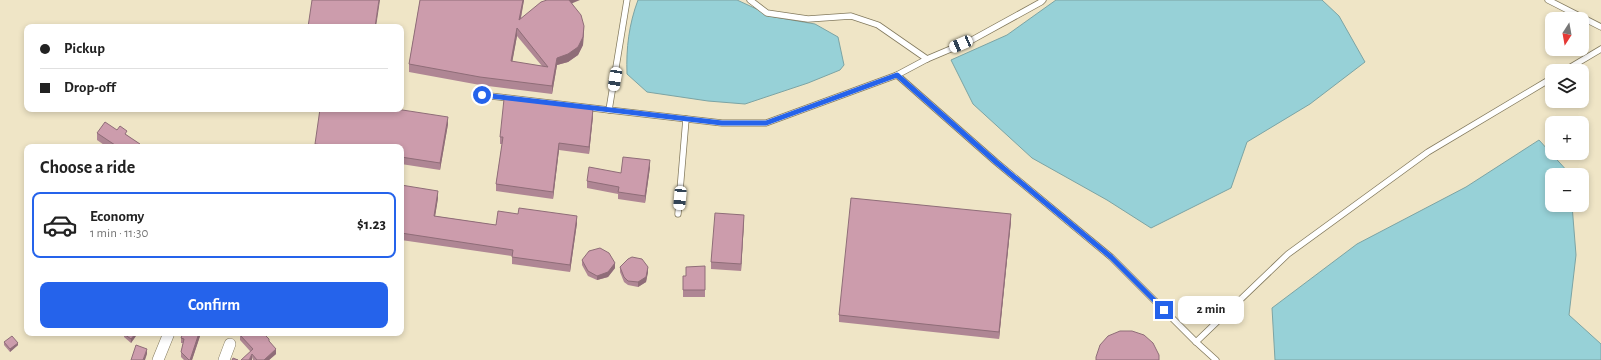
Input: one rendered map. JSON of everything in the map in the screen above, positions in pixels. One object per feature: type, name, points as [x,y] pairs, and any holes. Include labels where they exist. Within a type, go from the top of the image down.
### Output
[{"type":"street","points":[[158,360],[168,336]]},
{"type":"street","points":[[224,360],[230,344]]},
{"type":"lane","points":[[609,110],[627,0]]},
{"type":"lane","points":[[750,0],[767,13],[808,19],[851,16],[878,25],[927,58]]},
{"type":"lane","points":[[482,95],[722,123],[766,123],[897,75],[927,58],[972,40],[1043,0]]},
{"type":"lane","points":[[1548,0],[1601,27]]},
{"type":"lane","points":[[1576,64],[1601,49]]},
{"type":"lane","points":[[897,75],[996,162],[1111,257],[1216,360]]},
{"type":"lane","points":[[1196,342],[1288,254],[1428,152],[1545,82]]},
{"type":"lane","points":[[678,214],[686,119]]},
{"type":"water","points":[[638,0],[737,0],[774,17],[815,24],[838,37],[844,65],[840,70],[808,83],[745,104],[708,101],[647,92],[627,74],[629,36],[632,18]]},
{"type":"water","points":[[1056,0],[1322,0],[1339,16],[1365,62],[1310,104],[1247,142],[1231,188],[1151,228],[1107,200],[1032,158],[973,104],[951,60],[1007,35]]},
{"type":"water","points":[[1539,140],[1545,147],[1545,160],[1557,160],[1564,168],[1545,168],[1545,212],[1573,212],[1576,255],[1569,315],[1601,344],[1601,360],[1275,360],[1272,308],[1357,244],[1466,187]]},
{"type":"building","points":[[312,0],[379,0],[375,24],[308,24]]},
{"type":"building","points":[[420,0],[523,0],[519,20],[541,2],[547,0],[569,0],[581,15],[584,26],[583,37],[578,47],[568,54],[557,58],[552,86],[480,77],[409,64]],"holes":[[[517,28],[548,67],[511,61]]]},
{"type":"building","points":[[504,99],[593,109],[589,147],[559,143],[553,192],[496,184],[503,137],[500,137]]},
{"type":"building","points":[[404,110],[448,117],[440,163],[404,157],[404,144],[315,144],[320,112],[404,112]]},
{"type":"building","points":[[105,122],[117,130],[120,126],[127,131],[125,134],[140,144],[114,144],[97,133]]},
{"type":"building","points":[[623,157],[650,160],[645,196],[618,192],[619,187],[587,181],[589,167],[621,173]]},
{"type":"building","points":[[404,185],[438,191],[434,216],[496,225],[498,211],[518,214],[519,208],[577,216],[570,265],[512,257],[513,250],[404,233]]},
{"type":"building","points":[[851,198],[1011,214],[999,332],[839,315]]},
{"type":"building","points":[[715,213],[744,215],[741,264],[711,262]]},
{"type":"building","points":[[600,248],[609,253],[615,263],[608,272],[597,276],[588,271],[582,260],[589,251]]},
{"type":"building","points":[[632,257],[642,259],[648,267],[646,277],[638,282],[628,281],[624,277],[620,267]]},
{"type":"building","points":[[705,266],[705,290],[683,290],[683,276],[686,276],[686,267]]},
{"type":"building","points":[[1120,331],[1132,331],[1144,335],[1153,343],[1159,355],[1159,360],[1096,360],[1100,345],[1108,336]]},
{"type":"building","points":[[12,336],[18,343],[10,349],[4,342]]},
{"type":"building","points":[[127,336],[134,336],[131,339]]},
{"type":"building","points":[[182,336],[198,336],[190,360],[181,352],[184,339],[181,338]]},
{"type":"building","points":[[241,336],[266,336],[276,349],[264,360],[257,360],[252,354],[249,360],[241,360],[253,349]]},
{"type":"building","points":[[136,345],[147,349],[143,360],[131,360]]},
{"type":"route","points":[[482,95],[722,123],[766,123],[897,75],[996,162],[1111,257],[1164,310]]}]
